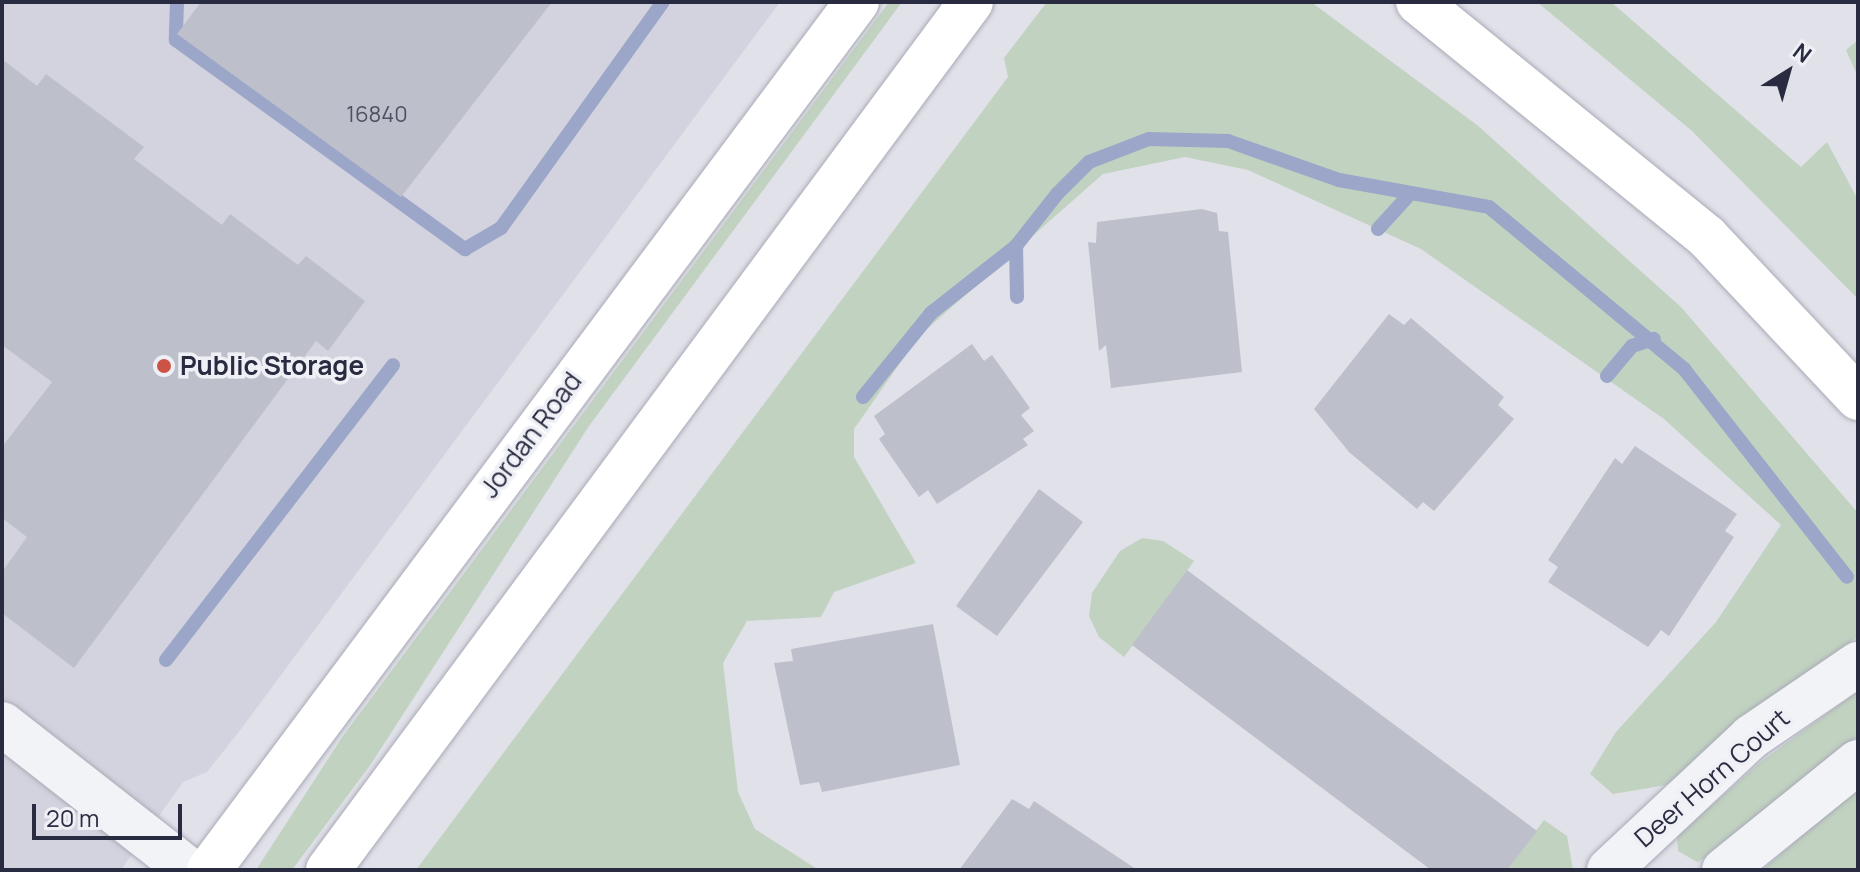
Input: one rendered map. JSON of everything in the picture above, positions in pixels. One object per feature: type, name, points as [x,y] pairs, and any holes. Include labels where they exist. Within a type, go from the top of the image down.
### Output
[{"type":"main road","name":"Jordan Road","points":[[209,870],[857,2]]},
{"type":"main road","points":[[328,870],[971,2]]},
{"type":"main road","points":[[1418,2],[1707,237],[1858,398]]},
{"type":"street","name":"Deer Horn Court","points":[[1609,870],[1751,737],[1858,664]]},
{"type":"street","points":[[2,724],[189,870]]},
{"type":"street","points":[[1724,870],[1858,762]]},
{"type":"shaded area","points":[[2,2],[780,2],[241,729],[207,772],[183,782],[121,870],[2,870]]},
{"type":"green space","points":[[889,2],[902,2],[589,426],[371,764],[292,870],[256,870],[343,736]]},
{"type":"green space","points":[[1047,2],[1311,2],[1477,125],[1681,307],[1858,513],[1858,636],[1666,785],[1613,794],[1590,774],[1616,732],[1716,622],[1781,525],[1664,419],[1421,249],[1248,170],[1185,157],[1103,174],[919,336],[854,429],[854,457],[916,563],[834,592],[821,617],[747,621],[723,663],[738,792],[755,829],[819,870],[416,870],[1008,77],[1004,58]]},
{"type":"green space","points":[[1537,2],[1611,2],[1801,167],[1827,142],[1858,200],[1858,299],[1692,131]]},
{"type":"green space","points":[[1858,40],[1858,77],[1846,50]]},
{"type":"green space","points":[[1142,538],[1163,541],[1194,561],[1124,657],[1099,637],[1089,616],[1092,593],[1120,551]]},
{"type":"green space","points":[[1858,691],[1858,736],[1708,857],[1697,862],[1678,851],[1677,836],[1762,761]]},
{"type":"green space","points":[[1858,787],[1858,870],[1763,870],[1768,865]]},
{"type":"green space","points":[[1544,820],[1567,836],[1573,870],[1507,870]]},
{"type":"building","points":[[201,2],[552,2],[401,197],[177,34]]},
{"type":"building","name":"Public Storage","points":[[2,59],[37,86],[46,74],[144,147],[134,159],[222,225],[230,214],[298,265],[306,256],[365,301],[328,351],[316,341],[74,668],[2,613],[2,572],[27,537],[2,518],[2,447],[52,382],[2,345]]},
{"type":"building","points":[[1202,209],[1217,213],[1219,231],[1228,232],[1242,372],[1111,388],[1106,345],[1099,351],[1088,242],[1096,243],[1097,222]]},
{"type":"building","points":[[1389,314],[1404,325],[1411,318],[1504,397],[1498,405],[1514,419],[1434,511],[1423,502],[1417,509],[1349,452],[1314,409]]},
{"type":"building","points":[[972,344],[984,361],[992,355],[1030,408],[1021,415],[1034,431],[1023,439],[1028,445],[937,504],[928,490],[919,497],[879,439],[885,434],[874,416]]},
{"type":"building","points":[[1635,446],[1737,514],[1725,531],[1734,537],[1669,636],[1661,630],[1648,647],[1548,582],[1558,567],[1548,560],[1615,458],[1622,464]]},
{"type":"building","points":[[1039,489],[1083,522],[997,636],[956,606]]},
{"type":"building","points":[[1187,570],[1537,831],[1507,870],[1431,870],[1132,645]]},
{"type":"building","points":[[933,624],[960,765],[822,792],[819,782],[800,785],[774,663],[793,661],[791,649]]},
{"type":"building","points":[[1012,799],[1029,809],[1034,801],[1137,870],[959,870]]},
{"type":"waterway","points":[[177,3],[176,40],[465,249],[501,228],[663,2]]},
{"type":"waterway","points":[[1017,297],[1016,246],[1057,194],[1089,162],[1149,139],[1228,141],[1339,180],[1489,207],[1684,369],[1847,577]]},
{"type":"waterway","points":[[1378,229],[1408,196]]},
{"type":"waterway","points":[[863,397],[931,313],[1016,246]]},
{"type":"waterway","points":[[1607,376],[1632,346],[1654,339]]},
{"type":"waterway","points":[[166,660],[393,365]]},
{"type":"place","name":"Public Storage","points":[[164,366]]}]
